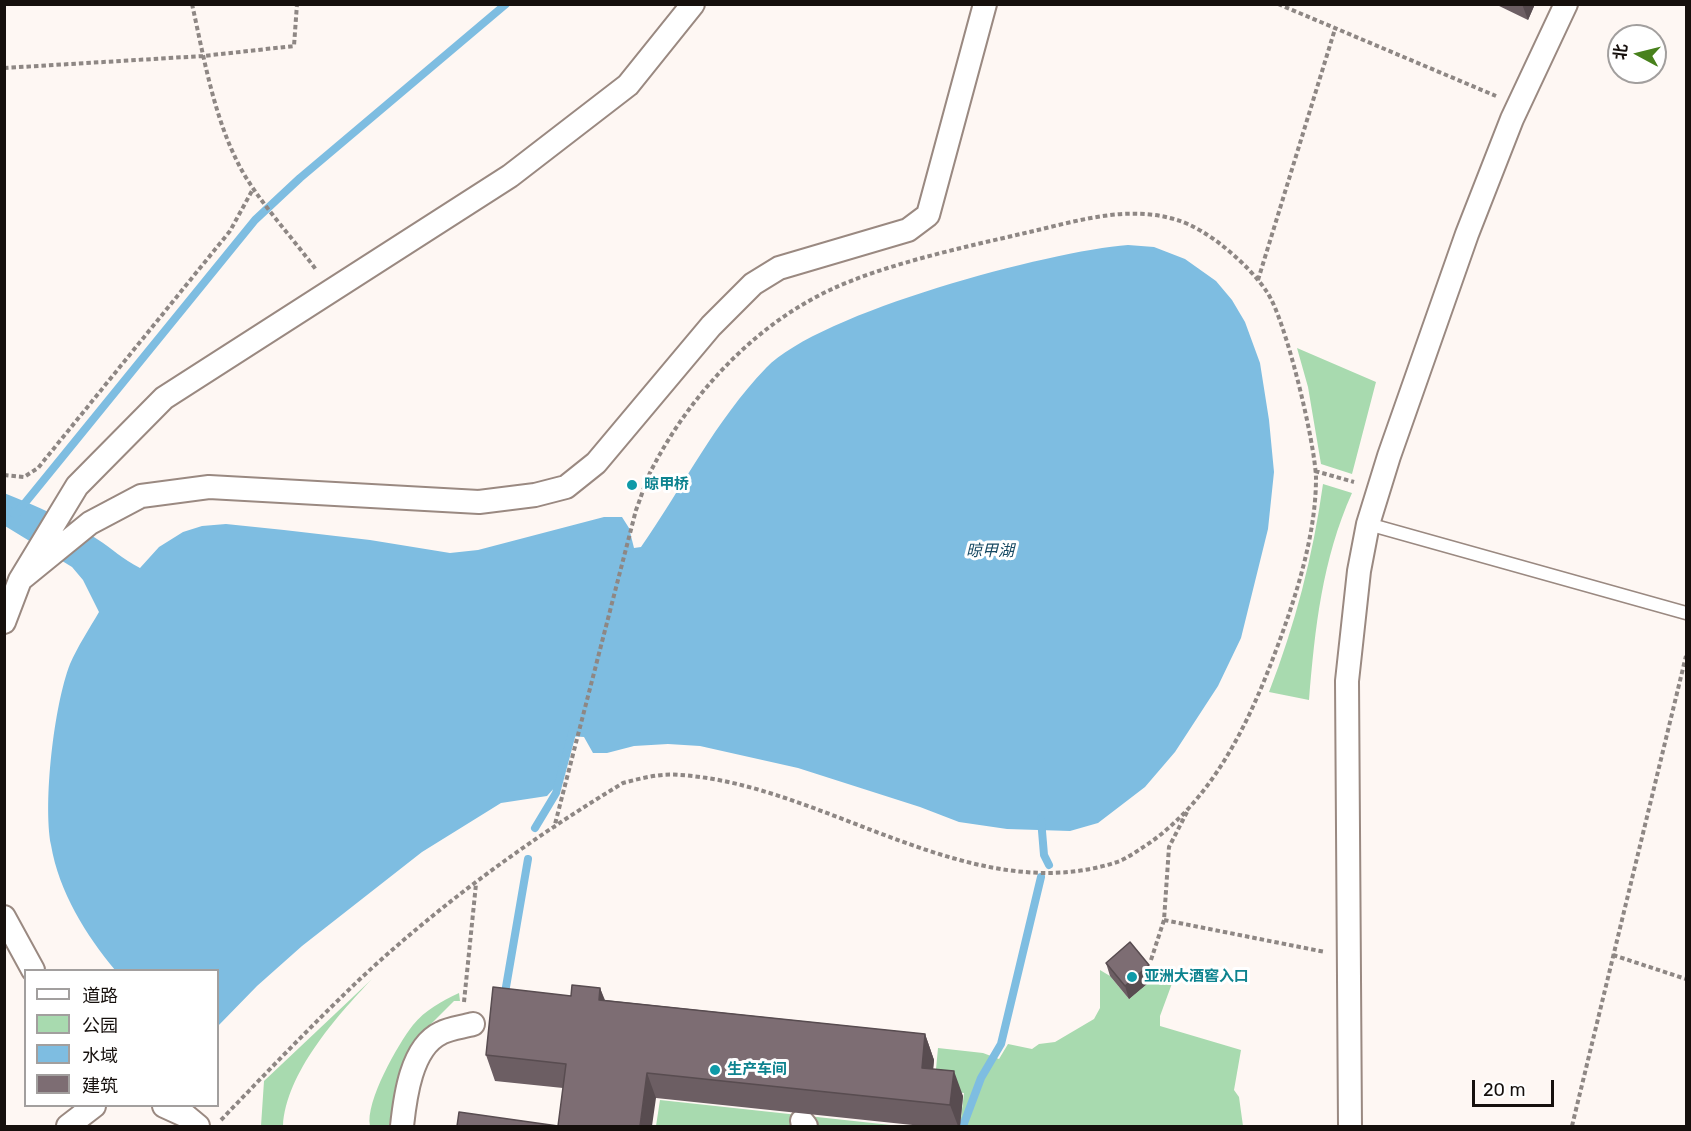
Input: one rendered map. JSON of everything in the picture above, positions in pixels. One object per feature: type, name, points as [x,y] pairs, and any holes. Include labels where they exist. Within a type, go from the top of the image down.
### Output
[{"type":"street","points":[[4,622],[20,580],[77,486],[164,398],[510,176],[628,85],[693,4]]},
{"type":"street","points":[[20,580],[90,523],[141,496],[209,487],[479,502],[535,495],[566,487],[596,463],[711,326],[753,284],[779,267],[908,230],[928,215],[985,4]]},
{"type":"street","points":[[1350,1126],[1347,681],[1359,571],[1368,524],[1378,489],[1467,234],[1519,105],[1566,4]]},
{"type":"street","points":[[4,918],[32,969]]},
{"type":"street","points":[[402,1126],[406,1092],[420,1054],[439,1033],[467,1025]]},
{"type":"street","points":[[68,1126],[93,1107]]},
{"type":"street","points":[[166,1107],[186,1116],[198,1126]]},
{"type":"lane","points":[[1368,524],[1686,613]]},
{"type":"path","points":[[192,4],[203,56],[227,136],[240,167],[253,189],[278,218],[331,291]]},
{"type":"path","points":[[4,68],[203,56],[294,46],[297,4]]},
{"type":"path","points":[[1278,4],[1519,105]]},
{"type":"path","points":[[1258,281],[1335,29]]},
{"type":"path","points":[[4,475],[24,477],[38,468],[230,231],[253,189]]},
{"type":"path","points":[[214,1126],[361,979],[476,883],[623,783],[652,776],[679,774],[737,784],[815,808],[932,854],[1006,868],[1073,871],[1123,860],[1162,835],[1207,789],[1241,729],[1267,673],[1291,608],[1306,549],[1315,471],[1307,423],[1280,319],[1269,294],[1221,245],[1184,221],[1155,214],[1133,213],[1086,219],[995,240],[865,276],[829,290],[788,313],[728,364],[670,439],[652,468],[636,510],[554,828]]},
{"type":"path","points":[[1315,471],[1378,489]]},
{"type":"path","points":[[1572,1126],[1686,656]]},
{"type":"path","points":[[1151,960],[1164,920],[1169,847],[1190,806]]},
{"type":"path","points":[[467,1025],[476,883]]},
{"type":"path","points":[[1164,920],[1348,957]]},
{"type":"path","points":[[1613,956],[1686,979]]},
{"type":"green space","points":[[1297,348],[1376,382],[1352,474],[1321,464],[1308,387]]},
{"type":"green space","points":[[1323,484],[1352,493],[1333,543],[1327,569],[1317,621],[1309,700],[1269,692],[1302,590]]},
{"type":"green space","points":[[1100,970],[1110,976],[1129,999],[1154,978],[1174,978],[1160,1016],[1160,1026],[1241,1050],[1234,1090],[1239,1097],[1243,1126],[960,1126],[964,1093],[934,1090],[938,1048],[983,1053],[999,1059],[1008,1044],[1032,1049],[1039,1044],[1055,1042],[1094,1019],[1100,1008]]},
{"type":"green space","points":[[372,979],[329,1028],[303,1066],[286,1106],[283,1126],[261,1126],[264,1081]]},
{"type":"green space","points":[[459,993],[460,1001],[454,1001],[418,1037],[395,1088],[389,1126],[370,1126],[372,1103],[377,1089],[391,1059],[407,1034],[428,1010]]},
{"type":"green space","points":[[660,1100],[900,1126],[656,1126]]},
{"type":"water","name":"晾甲湖","points":[[1128,245],[1154,247],[1185,259],[1216,281],[1232,300],[1245,322],[1260,363],[1274,472],[1268,529],[1241,638],[1218,686],[1175,752],[1145,787],[1098,823],[1070,831],[1007,829],[959,822],[920,807],[798,768],[700,746],[668,744],[634,746],[607,753],[593,753],[584,737],[569,736],[556,786],[547,796],[501,803],[422,852],[302,946],[257,986],[219,1025],[219,969],[114,969],[94,942],[75,912],[60,879],[51,845],[48,804],[55,728],[64,682],[73,657],[99,612],[83,580],[72,567],[5,526],[4,493],[75,526],[140,568],[159,547],[183,532],[202,526],[226,524],[370,540],[450,553],[478,550],[604,517],[622,517],[629,528],[634,548],[641,547],[731,410],[766,368],[794,347],[834,326],[883,306],[938,288],[993,272],[1092,250]]},
{"type":"building","points":[[1130,942],[1149,965],[1125,986],[1106,963]]},
{"type":"building","points":[[572,985],[600,988],[599,1000],[925,1034],[922,1068],[954,1071],[950,1105],[647,1073],[640,1126],[558,1126],[566,1064],[486,1055],[493,987],[571,996]]},
{"type":"building","points":[[459,1112],[558,1126],[457,1126]]},
{"type":"waterway","points":[[4,509],[16,514],[255,220],[300,178],[506,4]]},
{"type":"waterway","points":[[535,828],[556,793],[574,726]]},
{"type":"waterway","points":[[1041,819],[1044,855],[1049,865]]},
{"type":"waterway","points":[[506,987],[528,859]]},
{"type":"waterway","points":[[963,1126],[981,1078],[1001,1044],[1041,877]]},
{"type":"place","name":"晾甲桥","points":[[632,485]]},
{"type":"place","name":"亚洲大酒窖入口","points":[[1132,977]]},
{"type":"place","name":"生产车间","points":[[715,1070]]}]
